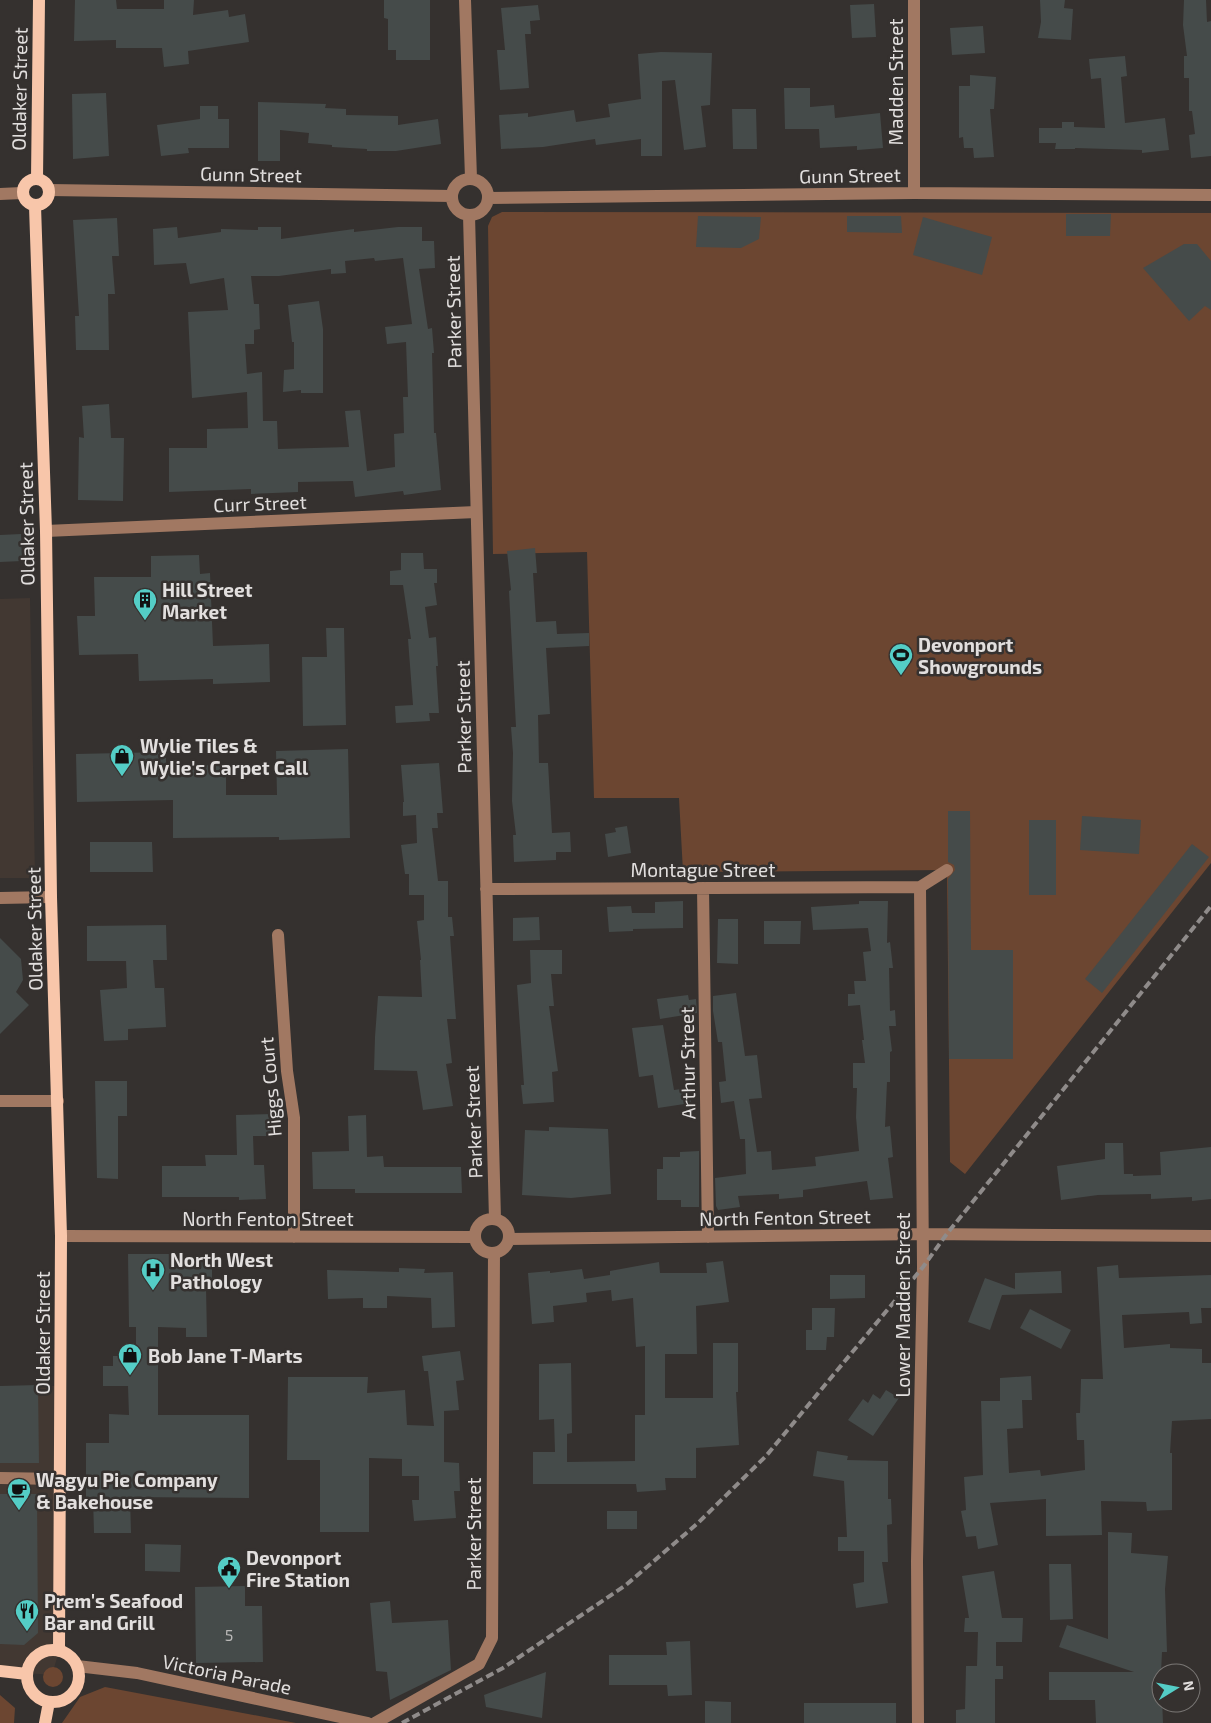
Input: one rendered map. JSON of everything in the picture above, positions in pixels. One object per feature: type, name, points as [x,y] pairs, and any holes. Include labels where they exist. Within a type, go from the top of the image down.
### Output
[{"type":"main road","name":"Oldaker Street","points":[[37,179],[39,0]]},
{"type":"main road","points":[[37,179],[45,183],[49,190],[47,199],[35,206],[26,202],[22,193],[25,184],[37,179]]},
{"type":"main road","name":"Oldaker Street","points":[[35,206],[46,531],[51,897],[61,1236],[59,1651]]},
{"type":"main road","points":[[59,1651],[72,1658],[77,1666],[79,1678],[72,1694],[65,1700],[49,1702],[39,1698],[32,1692],[28,1684],[27,1674],[34,1658],[42,1653],[59,1651]]},
{"type":"main road","points":[[0,1671],[27,1674]]},
{"type":"main road","points":[[45,1723],[49,1702]]},
{"type":"street","points":[[465,0],[471,178]]},
{"type":"street","name":"Madden Street","points":[[914,0],[914,193]]},
{"type":"street","points":[[471,178],[482,183],[489,198],[484,210],[469,215],[458,210],[452,196],[457,184],[471,178]]},
{"type":"street","name":"Gunn Street","points":[[49,190],[452,196]]},
{"type":"street","points":[[0,194],[22,193]]},
{"type":"street","name":"Gunn Street","points":[[489,198],[914,193],[1211,195]]},
{"type":"street","name":"Parker Street","points":[[469,215],[495,1219]]},
{"type":"street","name":"Curr Street","points":[[46,531],[476,512]]},
{"type":"street","points":[[920,887],[948,870]]},
{"type":"street","name":"Montague Street","points":[[486,889],[920,887]]},
{"type":"street","name":"Lower Madden Street","points":[[918,1723],[917,1561],[922,1234],[920,887]]},
{"type":"street","name":"Arthur Street","points":[[703,888],[708,1237]]},
{"type":"street","points":[[0,898],[51,897]]},
{"type":"street","name":"Higgs Court","points":[[278,935],[287,1071],[294,1118],[294,1237]]},
{"type":"street","points":[[0,1101],[58,1101]]},
{"type":"street","points":[[495,1219],[507,1227],[509,1238],[503,1248],[494,1253],[482,1250],[475,1237],[476,1231],[483,1221],[495,1219]]},
{"type":"street","name":"North Fenton Street","points":[[509,1238],[922,1234],[1211,1236]]},
{"type":"street","name":"North Fenton Street","points":[[61,1236],[475,1237]]},
{"type":"street","name":"Parker Street","points":[[375,1723],[479,1664],[492,1638],[494,1253]]},
{"type":"street","points":[[0,1478],[59,1479]]},
{"type":"street","name":"Victoria Parade","points":[[77,1666],[137,1673],[368,1723]]},
{"type":"shaded area","name":"Devonport Showgrounds","points":[[502,212],[1211,213],[1211,863],[965,1174],[950,1162],[947,870],[683,872],[679,798],[594,798],[587,552],[493,554],[488,226],[492,217]]},
{"type":"shaded area","points":[[30,598],[35,878],[0,878],[0,599]]},
{"type":"shaded area","points":[[0,1386],[61,1386],[59,1651],[52,1675],[0,1671]]},
{"type":"shaded area","points":[[53,1667],[60,1670],[63,1677],[60,1684],[53,1687],[46,1684],[43,1677],[46,1670]]},
{"type":"shaded area","points":[[105,1687],[296,1723],[62,1723],[80,1697]]},
{"type":"shaded area","points":[[0,1695],[15,1708],[14,1723],[0,1723]]},
{"type":"building","points":[[75,0],[116,0],[117,9],[164,9],[164,0],[194,0],[193,15],[228,10],[229,17],[245,14],[249,42],[188,51],[189,64],[164,67],[162,48],[116,48],[116,40],[74,41]]},
{"type":"building","points":[[384,0],[430,0],[430,60],[396,60],[396,50],[388,50],[388,19],[384,18]]},
{"type":"building","points":[[1040,0],[1065,0],[1064,8],[1073,9],[1071,40],[1038,38],[1041,22]]},
{"type":"building","points":[[1184,0],[1206,0],[1207,22],[1211,21],[1211,156],[1191,158],[1189,135],[1195,134],[1192,111],[1189,111],[1189,78],[1184,78],[1184,56],[1187,56],[1183,25]]},
{"type":"building","points":[[874,4],[876,37],[852,38],[850,5]]},
{"type":"building","points":[[538,5],[540,20],[530,21],[531,34],[525,34],[529,88],[500,90],[497,50],[505,50],[501,8]]},
{"type":"building","points":[[983,26],[985,53],[952,55],[950,28]]},
{"type":"building","points":[[661,52],[712,53],[710,105],[701,106],[706,147],[684,150],[675,80],[662,81],[662,156],[641,156],[641,139],[596,145],[595,139],[543,147],[501,149],[499,115],[528,113],[528,117],[574,110],[576,122],[610,117],[608,104],[641,99],[638,54]]},
{"type":"building","points":[[1125,56],[1127,76],[1121,77],[1125,123],[1165,118],[1169,150],[1142,153],[1142,150],[1055,149],[1056,143],[1039,143],[1039,128],[1062,128],[1062,122],[1074,122],[1074,127],[1105,128],[1101,78],[1091,79],[1089,59]]},
{"type":"building","points":[[970,75],[996,77],[994,109],[990,109],[994,157],[974,158],[973,148],[964,148],[963,137],[959,138],[959,86],[970,86]]},
{"type":"building","points":[[784,88],[810,88],[810,107],[834,105],[835,118],[880,113],[883,148],[857,150],[857,146],[820,148],[819,129],[785,129]]},
{"type":"building","points":[[106,93],[109,156],[73,159],[72,94]]},
{"type":"building","points":[[258,102],[326,104],[325,108],[346,109],[346,115],[398,116],[398,125],[438,119],[441,144],[396,151],[367,151],[367,149],[332,147],[332,145],[308,143],[309,133],[280,130],[280,161],[258,161]]},
{"type":"building","points":[[200,106],[218,106],[218,119],[229,119],[229,148],[188,148],[189,153],[161,156],[157,125],[200,119]]},
{"type":"building","points":[[732,109],[756,109],[757,149],[733,149]]},
{"type":"building","points":[[1066,214],[1111,214],[1110,236],[1066,236]]},
{"type":"building","points":[[698,216],[761,217],[759,239],[741,248],[696,247]]},
{"type":"building","points":[[847,216],[901,216],[902,233],[847,232]]},
{"type":"building","points":[[923,217],[992,237],[982,275],[913,255]]},
{"type":"building","points":[[117,218],[119,256],[112,256],[115,294],[108,294],[109,350],[76,350],[75,316],[79,316],[73,220]]},
{"type":"building","points":[[177,227],[178,238],[221,232],[221,229],[258,230],[258,227],[281,227],[281,239],[354,229],[354,232],[398,227],[422,227],[422,241],[434,241],[435,268],[419,269],[428,329],[432,328],[434,353],[432,353],[434,433],[436,433],[441,490],[404,495],[403,491],[355,497],[353,481],[298,482],[298,492],[251,494],[251,489],[169,492],[169,448],[207,448],[207,429],[248,428],[247,392],[192,398],[188,312],[228,310],[224,278],[190,284],[186,263],[154,265],[153,229]],"holes":[[[374,258],[375,261],[403,258],[412,324],[385,327],[387,344],[406,342],[408,397],[403,397],[404,433],[394,434],[395,467],[367,471],[360,410],[345,411],[349,447],[278,449],[277,421],[263,421],[262,372],[247,374],[245,344],[254,344],[254,330],[260,329],[259,304],[254,304],[251,276],[279,276],[331,269],[331,274],[346,273],[345,261]]]},
{"type":"building","points":[[1184,244],[1197,244],[1211,261],[1211,310],[1205,306],[1189,321],[1143,268]]},
{"type":"building","points":[[319,301],[323,329],[323,393],[301,393],[301,390],[283,392],[284,370],[294,369],[294,342],[292,342],[288,305]]},
{"type":"building","points":[[109,404],[111,438],[124,438],[123,501],[78,500],[79,437],[84,438],[82,406]]},
{"type":"building","points":[[21,534],[22,561],[0,562],[0,535]]},
{"type":"building","points":[[535,548],[537,573],[533,573],[536,622],[556,621],[557,634],[589,633],[589,646],[546,648],[550,714],[538,715],[539,763],[548,763],[552,833],[570,832],[571,852],[556,852],[556,860],[514,862],[513,835],[516,835],[512,801],[513,753],[511,727],[516,727],[509,591],[511,590],[507,551]]},
{"type":"building","points":[[401,553],[423,553],[424,569],[437,569],[437,583],[434,583],[437,605],[425,607],[429,638],[436,637],[438,666],[436,666],[439,713],[429,713],[430,721],[396,723],[395,706],[413,705],[408,639],[411,639],[403,585],[390,585],[390,571],[401,570]]},
{"type":"building","name":"Hill Street Market","points":[[199,555],[200,574],[210,573],[213,646],[269,644],[270,682],[213,684],[213,679],[139,681],[138,654],[79,655],[77,616],[95,616],[94,577],[151,577],[151,556]]},
{"type":"building","points":[[326,628],[344,628],[346,725],[303,726],[302,657],[327,657]]},
{"type":"building","points":[[348,749],[350,838],[279,840],[279,837],[173,838],[173,800],[77,802],[76,754],[166,752],[166,766],[226,765],[226,795],[277,795],[276,751]]},
{"type":"building","points":[[439,763],[443,813],[437,813],[438,828],[432,828],[438,881],[448,881],[448,917],[452,917],[454,936],[450,936],[456,1019],[447,1019],[452,1063],[446,1064],[453,1106],[423,1110],[417,1071],[374,1070],[375,1037],[378,996],[422,997],[417,921],[424,920],[424,895],[409,895],[409,874],[405,874],[401,845],[417,843],[416,815],[403,816],[404,802],[401,765]]},
{"type":"building","points":[[948,811],[970,811],[971,950],[1013,950],[1013,1059],[949,1059],[948,879],[955,870],[954,865],[948,862]]},
{"type":"building","points":[[1082,816],[1141,820],[1139,854],[1080,850]]},
{"type":"building","points":[[1029,820],[1056,820],[1056,895],[1029,895]]},
{"type":"building","points":[[627,826],[631,853],[608,857],[605,834],[616,832],[615,828]]},
{"type":"building","points":[[90,842],[152,842],[153,872],[90,872]]},
{"type":"building","points":[[1192,844],[1209,857],[1102,993],[1085,979]]},
{"type":"building","points":[[683,901],[683,928],[633,929],[633,931],[609,932],[607,907],[631,906],[632,913],[655,913],[655,902]]},
{"type":"building","points":[[859,901],[888,901],[887,943],[890,942],[893,968],[889,968],[890,1011],[895,1010],[896,1026],[889,1026],[892,1051],[890,1052],[890,1082],[887,1082],[885,1127],[890,1126],[893,1157],[888,1158],[893,1198],[870,1200],[867,1181],[803,1190],[803,1197],[779,1199],[779,1194],[738,1196],[740,1207],[718,1210],[716,1206],[715,1178],[746,1174],[745,1139],[740,1139],[734,1101],[721,1103],[719,1082],[726,1081],[722,1042],[718,1042],[713,1011],[713,996],[736,993],[745,1056],[757,1055],[762,1098],[749,1099],[757,1152],[771,1151],[772,1170],[816,1166],[815,1157],[859,1151],[856,1117],[857,1088],[853,1088],[853,1063],[865,1063],[862,1040],[864,1040],[860,1005],[848,1006],[848,994],[855,994],[854,981],[866,981],[863,952],[871,951],[868,928],[813,930],[811,907],[859,904]]},
{"type":"building","points":[[539,917],[540,940],[513,941],[513,918]]},
{"type":"building","points":[[718,919],[738,919],[738,964],[717,963]]},
{"type":"building","points":[[764,921],[801,921],[800,944],[764,944]]},
{"type":"building","points":[[166,925],[167,960],[153,960],[155,988],[164,988],[166,1027],[128,1029],[128,1040],[104,1041],[100,990],[127,988],[126,961],[87,961],[87,926]]},
{"type":"building","points":[[0,938],[21,959],[23,980],[16,992],[29,1005],[0,1034]]},
{"type":"building","points":[[530,950],[562,950],[562,974],[551,974],[554,1006],[549,1006],[558,1071],[552,1072],[554,1102],[523,1104],[521,1085],[524,1085],[517,985],[531,983]]},
{"type":"building","points":[[688,995],[689,1000],[696,999],[697,1013],[660,1019],[657,999]]},
{"type":"building","points":[[663,1025],[674,1090],[688,1088],[691,1103],[658,1108],[653,1075],[639,1077],[632,1028]]},
{"type":"building","points":[[95,1081],[127,1081],[127,1116],[118,1116],[118,1179],[97,1178]]},
{"type":"building","points":[[272,1114],[272,1136],[253,1136],[254,1165],[264,1165],[266,1199],[239,1200],[239,1197],[162,1197],[162,1166],[206,1166],[205,1155],[237,1155],[236,1115]]},
{"type":"building","points":[[366,1115],[367,1157],[383,1156],[384,1167],[461,1167],[462,1193],[355,1193],[355,1189],[313,1189],[312,1152],[349,1151],[348,1116]]},
{"type":"building","points":[[549,1127],[608,1129],[611,1194],[571,1198],[522,1195],[525,1130],[549,1131]]},
{"type":"building","points":[[1105,1143],[1123,1143],[1124,1174],[1133,1174],[1133,1176],[1161,1175],[1160,1152],[1211,1147],[1211,1199],[1192,1201],[1192,1197],[1151,1199],[1151,1194],[1098,1195],[1061,1200],[1057,1166],[1105,1159]]},
{"type":"building","points":[[699,1151],[699,1207],[681,1207],[681,1200],[657,1200],[657,1169],[663,1169],[663,1157],[680,1157],[680,1152]]},
{"type":"building","points":[[128,1254],[177,1254],[177,1260],[212,1260],[212,1287],[206,1287],[207,1337],[186,1337],[186,1328],[158,1327],[158,1415],[249,1415],[249,1498],[130,1497],[131,1533],[94,1533],[93,1497],[86,1497],[86,1443],[109,1443],[109,1414],[129,1415],[128,1386],[103,1386],[103,1366],[113,1366],[113,1356],[136,1356],[136,1327],[129,1327]]},
{"type":"building","points":[[723,1261],[729,1302],[696,1306],[697,1354],[665,1354],[665,1398],[713,1398],[713,1343],[738,1343],[738,1392],[736,1392],[739,1445],[696,1448],[696,1478],[665,1478],[666,1490],[637,1492],[636,1484],[533,1484],[533,1452],[555,1452],[554,1419],[539,1420],[539,1364],[571,1363],[572,1433],[567,1434],[567,1462],[635,1461],[635,1415],[645,1415],[645,1346],[636,1347],[633,1298],[612,1301],[611,1290],[586,1293],[587,1302],[553,1306],[554,1322],[532,1324],[528,1273],[550,1271],[550,1273],[582,1269],[584,1279],[610,1275],[610,1271],[659,1262],[660,1273],[707,1273],[706,1263]]},
{"type":"building","points":[[1118,1265],[1119,1278],[1211,1275],[1211,1308],[1201,1308],[1202,1323],[1190,1324],[1189,1312],[1122,1315],[1124,1348],[1170,1344],[1170,1348],[1202,1349],[1202,1363],[1211,1363],[1211,1419],[1172,1421],[1170,1453],[1172,1453],[1172,1510],[1147,1511],[1146,1502],[1101,1501],[1102,1535],[1046,1536],[1046,1499],[990,1503],[998,1545],[978,1549],[976,1536],[966,1537],[961,1511],[966,1510],[964,1477],[983,1475],[981,1401],[1000,1401],[1000,1378],[1031,1376],[1032,1400],[1022,1400],[1023,1428],[1007,1429],[1009,1473],[1040,1470],[1041,1476],[1085,1470],[1084,1440],[1077,1440],[1076,1413],[1080,1413],[1081,1379],[1103,1379],[1097,1267]]},
{"type":"building","points":[[399,1268],[425,1269],[424,1273],[453,1272],[455,1327],[432,1328],[431,1298],[387,1296],[387,1308],[363,1308],[363,1298],[328,1299],[327,1270],[399,1272]]},
{"type":"building","points":[[1061,1271],[1062,1293],[1002,1295],[990,1330],[968,1322],[985,1278],[1015,1289],[1015,1273]]},
{"type":"building","points":[[830,1275],[865,1275],[865,1298],[830,1299]]},
{"type":"building","points":[[812,1308],[835,1308],[834,1337],[827,1337],[826,1350],[806,1350],[806,1330],[812,1330]]},
{"type":"building","points":[[1030,1309],[1071,1330],[1061,1349],[1020,1328]]},
{"type":"building","points":[[460,1351],[464,1380],[456,1381],[459,1410],[444,1411],[444,1462],[459,1463],[460,1491],[454,1491],[456,1518],[414,1521],[412,1500],[419,1500],[419,1476],[402,1476],[402,1459],[369,1458],[369,1532],[320,1532],[320,1460],[287,1460],[288,1377],[368,1377],[367,1393],[405,1390],[407,1425],[434,1426],[428,1371],[424,1371],[422,1356]]},
{"type":"building","points":[[38,1385],[39,1463],[0,1463],[0,1386]]},
{"type":"building","points":[[886,1390],[899,1398],[873,1436],[848,1420],[863,1399],[868,1403],[873,1394],[880,1399]]},
{"type":"building","points":[[817,1451],[848,1456],[847,1460],[888,1461],[888,1499],[891,1499],[892,1524],[887,1525],[888,1562],[882,1562],[888,1603],[856,1608],[853,1584],[864,1582],[864,1551],[838,1551],[838,1537],[847,1537],[844,1481],[813,1476]]},
{"type":"building","points":[[0,1494],[37,1494],[38,1633],[24,1645],[0,1644]]},
{"type":"building","points":[[607,1511],[637,1511],[637,1529],[607,1529]]},
{"type":"building","points":[[1108,1532],[1132,1533],[1131,1553],[1168,1556],[1165,1589],[1167,1652],[1162,1652],[1161,1663],[1151,1663],[1151,1713],[1163,1713],[1163,1723],[1096,1723],[1095,1700],[1049,1700],[1049,1672],[1134,1672],[1059,1647],[1067,1625],[1108,1639]]},
{"type":"building","points":[[145,1544],[181,1545],[180,1572],[145,1571]]},
{"type":"building","points":[[1049,1564],[1071,1564],[1073,1619],[1050,1620]]},
{"type":"building","points":[[994,1571],[1002,1618],[1023,1618],[1022,1642],[996,1642],[996,1666],[1003,1666],[1003,1679],[995,1679],[995,1723],[956,1723],[956,1710],[965,1709],[966,1666],[977,1666],[978,1632],[964,1632],[965,1618],[969,1618],[962,1576]]},
{"type":"building","points":[[245,1586],[245,1606],[262,1606],[263,1662],[196,1663],[195,1587]]},
{"type":"building","points":[[390,1601],[392,1623],[448,1620],[451,1670],[390,1700],[387,1672],[376,1671],[370,1603]]},
{"type":"building","points":[[690,1641],[692,1695],[668,1696],[667,1685],[609,1685],[609,1655],[667,1655],[666,1642]]},
{"type":"building","points":[[546,1672],[542,1718],[486,1707],[484,1695]]},
{"type":"building","points":[[705,1701],[731,1702],[731,1723],[705,1723]]},
{"type":"building","points":[[804,1703],[896,1703],[896,1723],[804,1723]]},
{"type":"railway","points":[[402,1723],[503,1668],[626,1585],[698,1523],[766,1456],[923,1267],[946,1235],[1211,906]]},
{"type":"place","name":"Hill Street Market","points":[[145,621]]},
{"type":"place","name":"Devonport Showgrounds","points":[[901,676]]},
{"type":"place","name":"Wylie Tiles & Wylie's Carpet Call","points":[[122,777]]},
{"type":"place","name":"North West Pathology","points":[[153,1291]]},
{"type":"place","name":"Bob Jane T-Marts","points":[[130,1376]]},
{"type":"place","name":"Wagyu Pie Company & Bakehouse","points":[[19,1511]]},
{"type":"place","name":"Devonport Fire Station","points":[[229,1589]]},
{"type":"place","name":"Prem's Seafood Bar and Grill","points":[[27,1632]]}]
